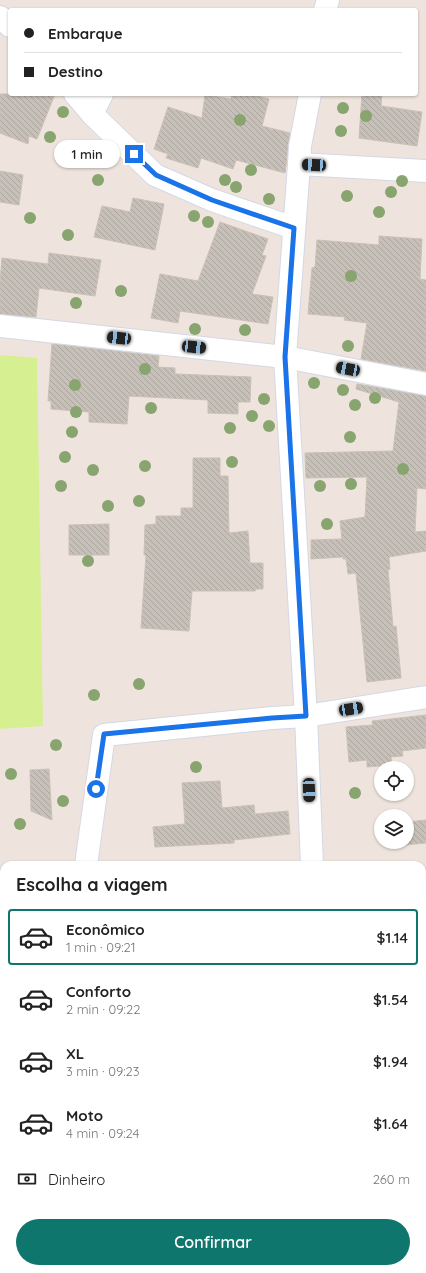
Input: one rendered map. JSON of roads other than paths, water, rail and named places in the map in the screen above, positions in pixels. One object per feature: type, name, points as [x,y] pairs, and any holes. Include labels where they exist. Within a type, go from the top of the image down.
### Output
[{"type":"street","points":[[0,17],[8,24]]},
{"type":"street","points":[[77,96],[92,114],[156,175],[212,200],[294,228]]},
{"type":"street","points":[[92,114],[101,96]]},
{"type":"street","points":[[310,96],[300,146],[285,357],[306,716],[312,861]]},
{"type":"street","points":[[299,164],[426,171]]},
{"type":"street","points":[[0,326],[285,357],[426,384]]},
{"type":"street","points":[[87,861],[104,734],[264,718],[306,716],[426,696]]}]
